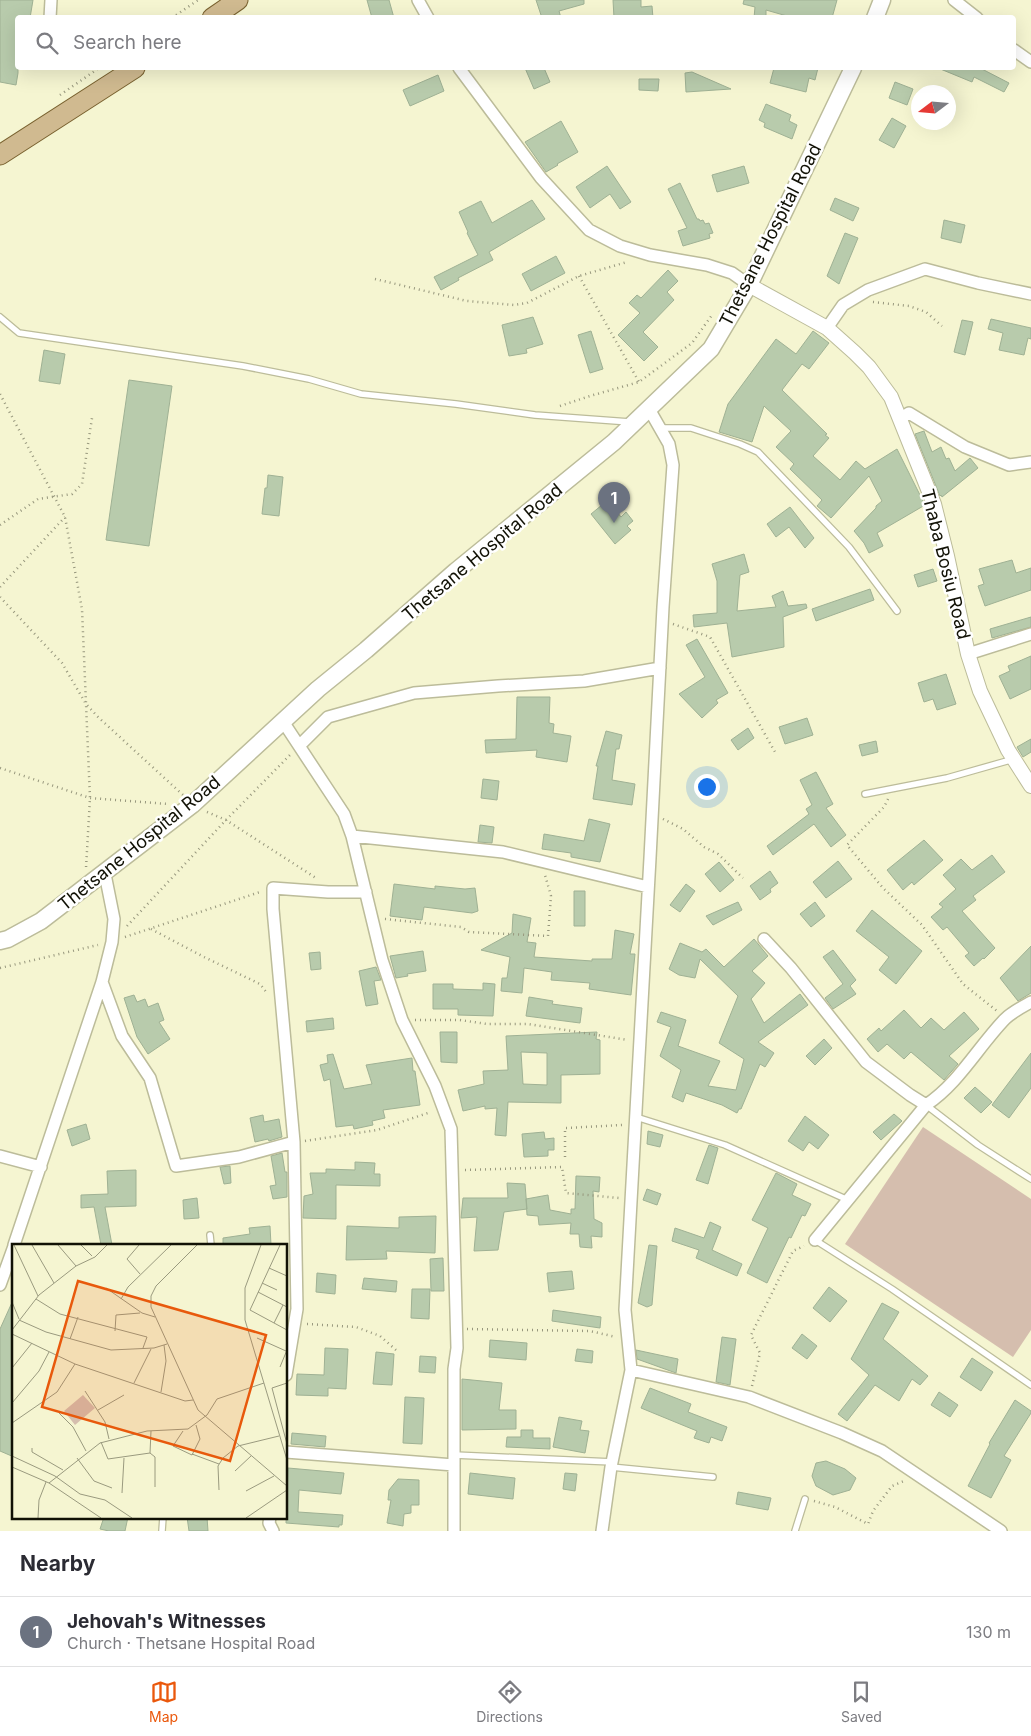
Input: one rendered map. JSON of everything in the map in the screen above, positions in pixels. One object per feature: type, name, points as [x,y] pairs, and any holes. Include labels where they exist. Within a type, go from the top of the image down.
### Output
[{"type":"main road","points":[[216,15],[238,0]]},
{"type":"main road","points":[[876,15],[882,0]]},
{"type":"main road","points":[[0,156],[132,70]]},
{"type":"main road","name":"Thetsane Hospital Road","points":[[0,941],[8,939],[41,921],[105,874],[192,805],[282,720],[318,689],[366,650],[456,571],[614,442],[712,349],[749,285],[852,70]]},
{"type":"street","points":[[50,15],[52,0]]},
{"type":"street","points":[[418,0],[426,15]]},
{"type":"street","points":[[954,0],[973,15]]},
{"type":"street","points":[[1016,51],[1031,62]]},
{"type":"street","points":[[460,70],[541,178],[589,230],[620,246],[650,255],[707,265],[732,273],[749,285]]},
{"type":"street","points":[[827,328],[843,305],[851,300],[868,290],[925,269],[1031,294]]},
{"type":"street","name":"Thaba Bosiu Road","points":[[749,285],[827,328],[856,353],[891,397],[934,504],[968,654],[980,691],[1008,750],[1031,786]]},
{"type":"street","points":[[602,1531],[612,1465],[631,1370],[624,1310],[653,815],[662,621],[674,465],[669,444],[649,409]]},
{"type":"street","points":[[901,418],[909,413],[965,447],[1009,466],[1031,462]]},
{"type":"street","points":[[968,654],[1031,634]]},
{"type":"street","points":[[300,745],[328,716],[414,693],[584,681],[660,668]]},
{"type":"street","points":[[282,720],[344,814],[352,836],[382,960],[402,1020],[435,1086],[450,1128],[456,1329],[454,1370],[454,1531]]},
{"type":"street","points":[[352,836],[503,852],[648,887]]},
{"type":"street","points":[[14,1244],[102,982],[112,942],[114,918],[105,874]]},
{"type":"street","points":[[288,1365],[297,1309],[294,1142],[273,909],[273,888],[366,892]]},
{"type":"street","points":[[764,939],[791,968],[866,1062],[926,1105]]},
{"type":"street","points":[[102,982],[122,1036],[150,1078],[176,1166],[239,1157],[294,1142]]},
{"type":"street","points":[[815,1240],[926,1105],[937,1097],[976,1055],[1006,1018],[1031,1002]]},
{"type":"street","points":[[0,1156],[41,1168]]},
{"type":"street","points":[[0,1285],[12,1251]]},
{"type":"street","points":[[631,1370],[749,1398],[842,1433],[882,1451],[1001,1531]]},
{"type":"street","points":[[288,1452],[454,1460]]},
{"type":"street","points":[[270,1518],[274,1531]]},
{"type":"lane","points":[[0,317],[19,332],[243,366],[309,380],[361,394],[536,415],[635,422]]},
{"type":"lane","points":[[660,428],[691,428],[758,452],[773,470],[849,547],[897,611]]},
{"type":"lane","points":[[865,794],[946,778],[1014,759]]},
{"type":"lane","points":[[926,1105],[978,1145],[1031,1179]]},
{"type":"lane","points":[[635,1121],[724,1145],[848,1200]]},
{"type":"lane","points":[[210,1235],[211,1244]]},
{"type":"lane","points":[[815,1240],[892,1289],[1031,1385]]},
{"type":"lane","points":[[454,1460],[612,1465],[713,1477]]},
{"type":"lane","points":[[795,1531],[805,1499]]},
{"type":"lane","points":[[162,1518],[162,1531]]},
{"type":"path","points":[[176,15],[198,0]]},
{"type":"path","points":[[375,279],[467,301],[514,305],[527,302],[580,276],[650,255]]},
{"type":"path","points":[[580,276],[639,382]]},
{"type":"path","points":[[851,300],[909,306],[926,312],[942,326]]},
{"type":"path","points":[[536,415],[590,396],[639,382],[692,343],[715,311]]},
{"type":"path","points":[[0,394],[65,518],[82,609],[90,798],[84,889]]},
{"type":"path","points":[[0,525],[38,500],[72,494],[82,484],[92,418]]},
{"type":"path","points":[[0,587],[65,518]]},
{"type":"path","points":[[0,597],[62,663],[86,704],[192,805]]},
{"type":"path","points":[[662,621],[710,637],[775,752]]},
{"type":"path","points":[[112,942],[226,820],[300,745]]},
{"type":"path","points":[[0,768],[90,798],[192,805],[226,820],[338,892]]},
{"type":"path","points":[[894,788],[884,807],[847,845],[883,888],[922,925],[963,984],[1006,1018]]},
{"type":"path","points":[[653,815],[683,829],[704,847],[718,854],[743,878]]},
{"type":"path","points":[[372,917],[410,923],[461,927],[469,932],[548,936],[551,896],[540,860]]},
{"type":"path","points":[[0,968],[112,942],[273,888]]},
{"type":"path","points":[[151,929],[260,984],[282,1012]]},
{"type":"path","points":[[402,1020],[460,1020],[487,1024],[528,1024],[639,1042]]},
{"type":"path","points":[[294,1142],[377,1130],[443,1109]]},
{"type":"path","points":[[565,1157],[565,1128],[635,1121]]},
{"type":"path","points":[[451,1171],[562,1167],[566,1193],[630,1199]]},
{"type":"path","points":[[749,1398],[760,1353],[751,1335],[793,1251],[815,1240]]},
{"type":"path","points":[[296,1323],[356,1327],[380,1336],[396,1350]]},
{"type":"path","points":[[456,1329],[590,1331],[628,1339]]},
{"type":"path","points":[[805,1499],[835,1507],[868,1524],[874,1511],[892,1486],[919,1475]]},
{"type":"shaded area","points":[[923,1127],[1031,1199],[1031,1330],[1013,1357],[845,1244]]},
{"type":"building","points":[[0,0],[33,0],[30,15],[15,15],[15,70],[18,70],[16,85],[0,82]]},
{"type":"building","points":[[367,0],[389,0],[393,15],[371,15]]},
{"type":"building","points":[[536,0],[584,0],[584,4],[559,11],[560,15],[541,15]]},
{"type":"building","points":[[613,0],[641,0],[641,7],[652,6],[653,15],[614,15]]},
{"type":"building","points":[[744,0],[837,0],[833,15],[784,15],[766,10],[766,15],[754,15],[755,7],[743,4]]},
{"type":"building","points":[[526,70],[545,70],[550,82],[534,89]]},
{"type":"building","points":[[773,70],[818,70],[815,80],[809,78],[806,92],[770,83]]},
{"type":"building","points":[[943,70],[984,70],[1009,83],[1004,92],[974,77],[972,82]]},
{"type":"building","points":[[692,72],[731,89],[686,92],[685,73]]},
{"type":"building","points":[[438,75],[444,91],[410,106],[403,90]]},
{"type":"building","points":[[639,79],[659,79],[658,91],[639,90]]},
{"type":"building","points":[[895,82],[911,88],[907,105],[889,98]]},
{"type":"building","points":[[766,104],[791,115],[789,121],[797,125],[792,139],[764,127],[765,123],[759,120]]},
{"type":"building","points":[[892,118],[906,126],[894,148],[879,140]]},
{"type":"building","points":[[561,121],[578,152],[546,172],[525,142]]},
{"type":"building","points":[[607,166],[631,202],[620,209],[610,194],[590,208],[576,187]]},
{"type":"building","points":[[744,166],[749,183],[717,192],[712,175]]},
{"type":"building","points":[[680,183],[697,219],[703,220],[705,224],[709,223],[713,233],[709,234],[710,238],[683,246],[678,231],[687,228],[668,189]]},
{"type":"building","points":[[835,198],[859,208],[853,221],[830,210]]},
{"type":"building","points":[[532,200],[545,219],[489,252],[493,260],[458,278],[459,280],[441,290],[434,277],[478,255],[459,212],[481,201],[492,223]]},
{"type":"building","points":[[944,220],[965,225],[961,243],[941,238]]},
{"type":"building","points":[[845,233],[858,238],[839,284],[827,276]]},
{"type":"building","points":[[556,256],[565,273],[531,291],[522,274]]},
{"type":"building","points":[[668,270],[678,281],[667,292],[674,300],[643,332],[658,347],[644,361],[618,335],[640,313],[629,303],[637,295],[641,298]]},
{"type":"building","points":[[533,317],[543,344],[526,349],[527,353],[509,356],[502,325]]},
{"type":"building","points":[[991,319],[1031,328],[1031,339],[1028,338],[1024,355],[999,350],[1003,333],[988,329]]},
{"type":"building","points":[[962,320],[973,322],[965,355],[954,352]]},
{"type":"building","points":[[591,331],[603,369],[590,373],[578,335]]},
{"type":"building","points":[[813,331],[829,343],[809,369],[802,364],[782,390],[829,438],[813,456],[840,480],[856,461],[865,469],[897,449],[925,505],[877,533],[883,546],[869,553],[864,543],[854,531],[882,501],[869,476],[831,518],[817,506],[822,500],[790,469],[794,464],[776,447],[791,431],[764,406],[752,442],[719,432],[728,404],[776,339],[796,354]]},
{"type":"building","points":[[44,350],[65,354],[60,384],[39,381]]},
{"type":"building","points":[[129,380],[172,386],[149,546],[106,540]]},
{"type":"building","points":[[924,431],[932,452],[941,447],[946,459],[949,458],[955,471],[970,458],[978,468],[942,497],[915,434]]},
{"type":"building","points":[[268,475],[283,477],[279,516],[262,514]]},
{"type":"building","points":[[608,500],[621,517],[626,512],[633,521],[627,526],[631,530],[615,544],[591,514]]},
{"type":"building","points":[[790,507],[814,538],[805,548],[789,527],[776,537],[767,524]]},
{"type":"building","points":[[744,554],[749,572],[740,575],[737,611],[776,607],[772,596],[783,591],[788,606],[806,604],[807,608],[783,617],[784,647],[732,657],[727,623],[694,627],[693,615],[717,613],[717,581],[712,564]]},
{"type":"building","points":[[1012,560],[1016,573],[1031,568],[1031,590],[985,606],[978,586],[984,584],[979,569]]},
{"type":"building","points":[[933,569],[937,581],[918,587],[914,575]]},
{"type":"building","points":[[870,589],[874,600],[816,621],[812,609]]},
{"type":"building","points":[[1031,617],[1031,627],[992,638],[990,629]]},
{"type":"building","points":[[697,639],[728,693],[716,700],[718,703],[702,718],[679,694],[705,677],[686,645]]},
{"type":"building","points":[[1031,656],[1031,689],[1010,699],[999,676],[1010,671],[1008,666]]},
{"type":"building","points":[[946,674],[956,704],[937,710],[933,699],[924,702],[918,683]]},
{"type":"building","points":[[517,697],[550,697],[549,723],[554,724],[553,733],[571,736],[567,762],[536,757],[537,750],[486,753],[485,740],[516,739]]},
{"type":"building","points":[[807,718],[813,735],[785,744],[779,727]]},
{"type":"building","points":[[748,728],[754,738],[738,750],[731,740]]},
{"type":"building","points":[[606,731],[622,735],[619,749],[616,749],[612,780],[635,784],[632,805],[593,799],[598,766],[596,766]]},
{"type":"building","points":[[1031,739],[1031,752],[1023,757],[1017,747]]},
{"type":"building","points":[[876,741],[878,752],[862,756],[859,745]]},
{"type":"building","points":[[816,772],[833,804],[826,808],[846,835],[831,847],[814,824],[773,855],[767,846],[809,814],[806,809],[812,805],[800,780]]},
{"type":"building","points":[[483,779],[499,781],[497,800],[481,798]]},
{"type":"building","points":[[589,819],[610,824],[600,862],[571,857],[571,853],[542,849],[544,834],[584,841]]},
{"type":"building","points":[[480,825],[494,827],[492,843],[478,842]]},
{"type":"building","points":[[924,840],[943,860],[914,885],[912,882],[903,890],[887,870]]},
{"type":"building","points":[[992,855],[1005,872],[973,896],[976,900],[962,911],[995,948],[974,966],[965,956],[969,953],[947,927],[943,930],[931,917],[943,907],[939,904],[956,889],[943,875],[961,859],[972,870]]},
{"type":"building","points":[[838,861],[852,879],[826,898],[813,882]]},
{"type":"building","points":[[719,862],[734,880],[720,892],[705,874]]},
{"type":"building","points":[[770,871],[778,883],[770,889],[771,892],[760,900],[750,886]]},
{"type":"building","points":[[394,884],[435,889],[435,886],[475,888],[478,911],[472,913],[424,907],[422,920],[390,916]]},
{"type":"building","points":[[686,884],[695,891],[680,912],[670,905]]},
{"type":"building","points":[[574,891],[585,891],[585,926],[574,926]]},
{"type":"building","points":[[738,902],[742,910],[713,925],[706,916]]},
{"type":"building","points":[[815,902],[825,916],[811,927],[800,914]]},
{"type":"building","points":[[872,910],[922,951],[896,984],[879,970],[889,957],[856,931]]},
{"type":"building","points":[[513,914],[531,918],[527,942],[536,943],[534,957],[592,961],[592,959],[612,959],[615,930],[634,934],[630,954],[635,954],[631,995],[589,989],[590,983],[551,980],[552,972],[524,968],[522,993],[501,991],[502,978],[507,978],[510,957],[481,950],[512,933]]},
{"type":"building","points":[[754,939],[768,956],[752,971],[765,983],[751,999],[764,1023],[800,994],[808,1005],[758,1042],[774,1053],[765,1067],[760,1064],[741,1109],[737,1113],[722,1105],[686,1093],[683,1102],[672,1097],[681,1070],[660,1056],[671,1027],[657,1022],[661,1012],[686,1020],[678,1046],[720,1061],[708,1086],[736,1090],[744,1059],[719,1043],[738,996],[700,959],[695,978],[679,975],[669,969],[680,943],[702,952],[706,949],[724,967]]},
{"type":"building","points":[[1031,946],[1031,993],[1018,1001],[1000,978]]},
{"type":"building","points":[[833,950],[856,980],[850,986],[856,994],[833,1009],[825,998],[843,984],[823,957]]},
{"type":"building","points":[[423,951],[426,971],[396,978],[390,956]]},
{"type":"building","points":[[320,952],[321,969],[311,970],[309,953]]},
{"type":"building","points":[[376,967],[381,980],[374,981],[378,1004],[366,1006],[359,971]]},
{"type":"building","points":[[483,983],[495,984],[493,1016],[458,1015],[458,1009],[433,1009],[433,984],[453,984],[453,989],[483,990]]},
{"type":"building","points":[[134,995],[137,1002],[145,999],[148,1007],[158,1003],[164,1020],[159,1022],[170,1039],[148,1054],[137,1037],[124,998]]},
{"type":"building","points":[[529,997],[553,1001],[552,1004],[582,1008],[580,1023],[526,1016]]},
{"type":"building","points":[[904,1010],[921,1028],[931,1018],[944,1030],[964,1012],[979,1029],[949,1056],[958,1064],[944,1080],[911,1052],[904,1059],[887,1044],[878,1052],[867,1039],[879,1028],[881,1031]]},
{"type":"building","points":[[333,1018],[334,1029],[307,1032],[306,1021]]},
{"type":"building","points":[[440,1032],[457,1032],[457,1063],[441,1062]]},
{"type":"building","points":[[597,1032],[596,1039],[600,1040],[600,1074],[561,1075],[561,1103],[508,1102],[506,1136],[495,1135],[497,1108],[485,1109],[485,1106],[463,1111],[458,1090],[484,1084],[483,1071],[508,1070],[506,1036]],"holes":[[[521,1052],[547,1053],[547,1085],[523,1084]]]},
{"type":"building","points":[[824,1039],[832,1048],[815,1065],[806,1056]]},
{"type":"building","points":[[1031,1053],[1031,1088],[1009,1118],[992,1105]]},
{"type":"building","points":[[333,1054],[344,1089],[372,1084],[366,1065],[412,1058],[420,1105],[383,1110],[385,1118],[372,1121],[373,1125],[354,1129],[353,1125],[336,1127],[330,1079],[324,1081],[320,1065],[328,1063],[327,1055]]},
{"type":"building","points":[[975,1087],[992,1102],[981,1113],[964,1098]]},
{"type":"building","points":[[894,1114],[902,1121],[881,1140],[873,1132]]},
{"type":"building","points":[[263,1115],[264,1122],[279,1119],[282,1137],[269,1141],[268,1139],[255,1142],[250,1118]]},
{"type":"building","points":[[805,1116],[829,1135],[818,1149],[809,1142],[803,1151],[788,1141]]},
{"type":"building","points":[[86,1124],[90,1139],[72,1146],[67,1130]]},
{"type":"building","points":[[648,1131],[663,1135],[660,1147],[647,1144]]},
{"type":"building","points":[[544,1132],[545,1139],[554,1138],[554,1150],[548,1150],[548,1156],[524,1157],[522,1134]]},
{"type":"building","points":[[709,1145],[718,1148],[708,1184],[696,1180]]},
{"type":"building","points":[[282,1153],[285,1172],[287,1172],[287,1197],[273,1199],[270,1186],[276,1185],[271,1156]]},
{"type":"building","points":[[355,1162],[375,1163],[374,1174],[380,1174],[380,1186],[336,1185],[336,1219],[303,1218],[304,1196],[313,1194],[310,1173],[326,1173],[326,1169],[355,1170]]},
{"type":"building","points":[[230,1166],[231,1183],[224,1184],[220,1167]]},
{"type":"building","points":[[136,1170],[136,1206],[105,1207],[112,1244],[101,1244],[94,1207],[81,1208],[81,1195],[108,1194],[107,1171]]},
{"type":"building","points":[[776,1173],[797,1184],[792,1195],[811,1204],[805,1216],[802,1215],[791,1238],[789,1237],[767,1283],[747,1273],[768,1228],[752,1220]]},
{"type":"building","points":[[576,1176],[600,1177],[599,1192],[593,1191],[594,1219],[602,1223],[602,1237],[591,1236],[592,1248],[580,1247],[579,1234],[570,1234],[571,1223],[539,1225],[538,1216],[527,1215],[526,1199],[548,1195],[550,1210],[571,1214],[571,1209],[575,1209]]},
{"type":"building","points":[[507,1183],[525,1184],[527,1209],[504,1212],[498,1250],[474,1251],[477,1217],[461,1218],[463,1198],[508,1198]]},
{"type":"building","points":[[647,1189],[661,1194],[657,1205],[643,1200]]},
{"type":"building","points":[[197,1198],[199,1218],[184,1219],[183,1200]]},
{"type":"building","points":[[436,1216],[435,1253],[386,1251],[387,1259],[346,1260],[347,1226],[399,1228],[399,1217]]},
{"type":"building","points":[[710,1222],[721,1227],[712,1250],[742,1264],[737,1276],[696,1258],[699,1250],[672,1241],[675,1228],[704,1238]]},
{"type":"building","points":[[270,1226],[271,1244],[223,1244],[223,1238],[250,1234],[249,1228]]},
{"type":"building","points":[[649,1245],[657,1246],[652,1305],[647,1307],[638,1303]]},
{"type":"building","points":[[443,1258],[444,1291],[431,1291],[430,1259]]},
{"type":"building","points":[[572,1271],[574,1289],[549,1292],[547,1273]]},
{"type":"building","points":[[317,1273],[336,1275],[335,1294],[316,1292]]},
{"type":"building","points":[[364,1278],[397,1281],[396,1292],[362,1289]]},
{"type":"building","points":[[829,1287],[847,1301],[830,1322],[813,1308]]},
{"type":"building","points":[[412,1289],[430,1289],[429,1319],[411,1318]]},
{"type":"building","points":[[12,1302],[12,1456],[0,1451],[0,1329]]},
{"type":"building","points":[[882,1303],[899,1312],[883,1339],[928,1376],[920,1385],[912,1379],[899,1401],[875,1385],[847,1421],[838,1414],[869,1375],[851,1359]]},
{"type":"building","points":[[553,1310],[601,1317],[600,1328],[552,1321]]},
{"type":"building","points":[[802,1334],[817,1346],[807,1359],[792,1348]]},
{"type":"building","points":[[722,1337],[736,1339],[730,1385],[716,1382]]},
{"type":"building","points":[[490,1340],[527,1343],[526,1360],[489,1357]]},
{"type":"building","points":[[325,1348],[348,1349],[346,1389],[328,1388],[328,1396],[296,1395],[297,1374],[324,1375]]},
{"type":"building","points":[[577,1349],[593,1351],[592,1363],[575,1361]]},
{"type":"building","points":[[636,1350],[678,1359],[676,1373],[637,1359]]},
{"type":"building","points":[[376,1352],[394,1354],[392,1385],[373,1384]]},
{"type":"building","points":[[420,1356],[436,1357],[435,1373],[419,1372]]},
{"type":"building","points":[[972,1358],[993,1372],[981,1391],[960,1377]]},
{"type":"building","points":[[462,1379],[502,1383],[499,1410],[516,1410],[516,1429],[462,1430]]},
{"type":"building","points":[[650,1388],[691,1404],[688,1412],[727,1427],[722,1441],[711,1437],[709,1443],[694,1438],[697,1431],[641,1408]]},
{"type":"building","points":[[939,1392],[958,1405],[950,1417],[931,1405]]},
{"type":"building","points":[[405,1397],[424,1398],[422,1444],[403,1443]]},
{"type":"building","points":[[1015,1400],[1031,1411],[1031,1413],[1004,1456],[1011,1460],[991,1498],[968,1486],[989,1443]]},
{"type":"building","points":[[559,1417],[582,1421],[580,1430],[589,1431],[585,1453],[553,1447]]},
{"type":"building","points":[[521,1430],[533,1430],[533,1438],[550,1438],[550,1449],[506,1447],[507,1437],[521,1437]]},
{"type":"building","points":[[292,1433],[326,1436],[325,1447],[291,1444]]},
{"type":"building","points":[[826,1461],[845,1469],[856,1478],[850,1490],[833,1495],[816,1486],[812,1476],[816,1463]]},
{"type":"building","points":[[288,1468],[344,1473],[341,1494],[299,1490],[298,1512],[343,1515],[342,1525],[339,1525],[339,1527],[286,1523],[286,1518],[288,1518]]},
{"type":"building","points":[[470,1473],[515,1478],[513,1499],[468,1494]]},
{"type":"building","points":[[565,1473],[577,1474],[575,1491],[563,1489]]},
{"type":"building","points":[[398,1479],[419,1480],[419,1505],[411,1505],[411,1513],[404,1514],[403,1526],[387,1523],[391,1500],[388,1500],[389,1490]]},
{"type":"building","points":[[738,1492],[771,1498],[768,1510],[736,1504]]},
{"type":"building","points":[[104,1518],[128,1518],[125,1531],[100,1529]]},
{"type":"building","points":[[187,1518],[207,1518],[208,1531],[189,1531]]},
{"type":"place","name":"Jehovah's Witnesses","points":[[614,523]]}]
